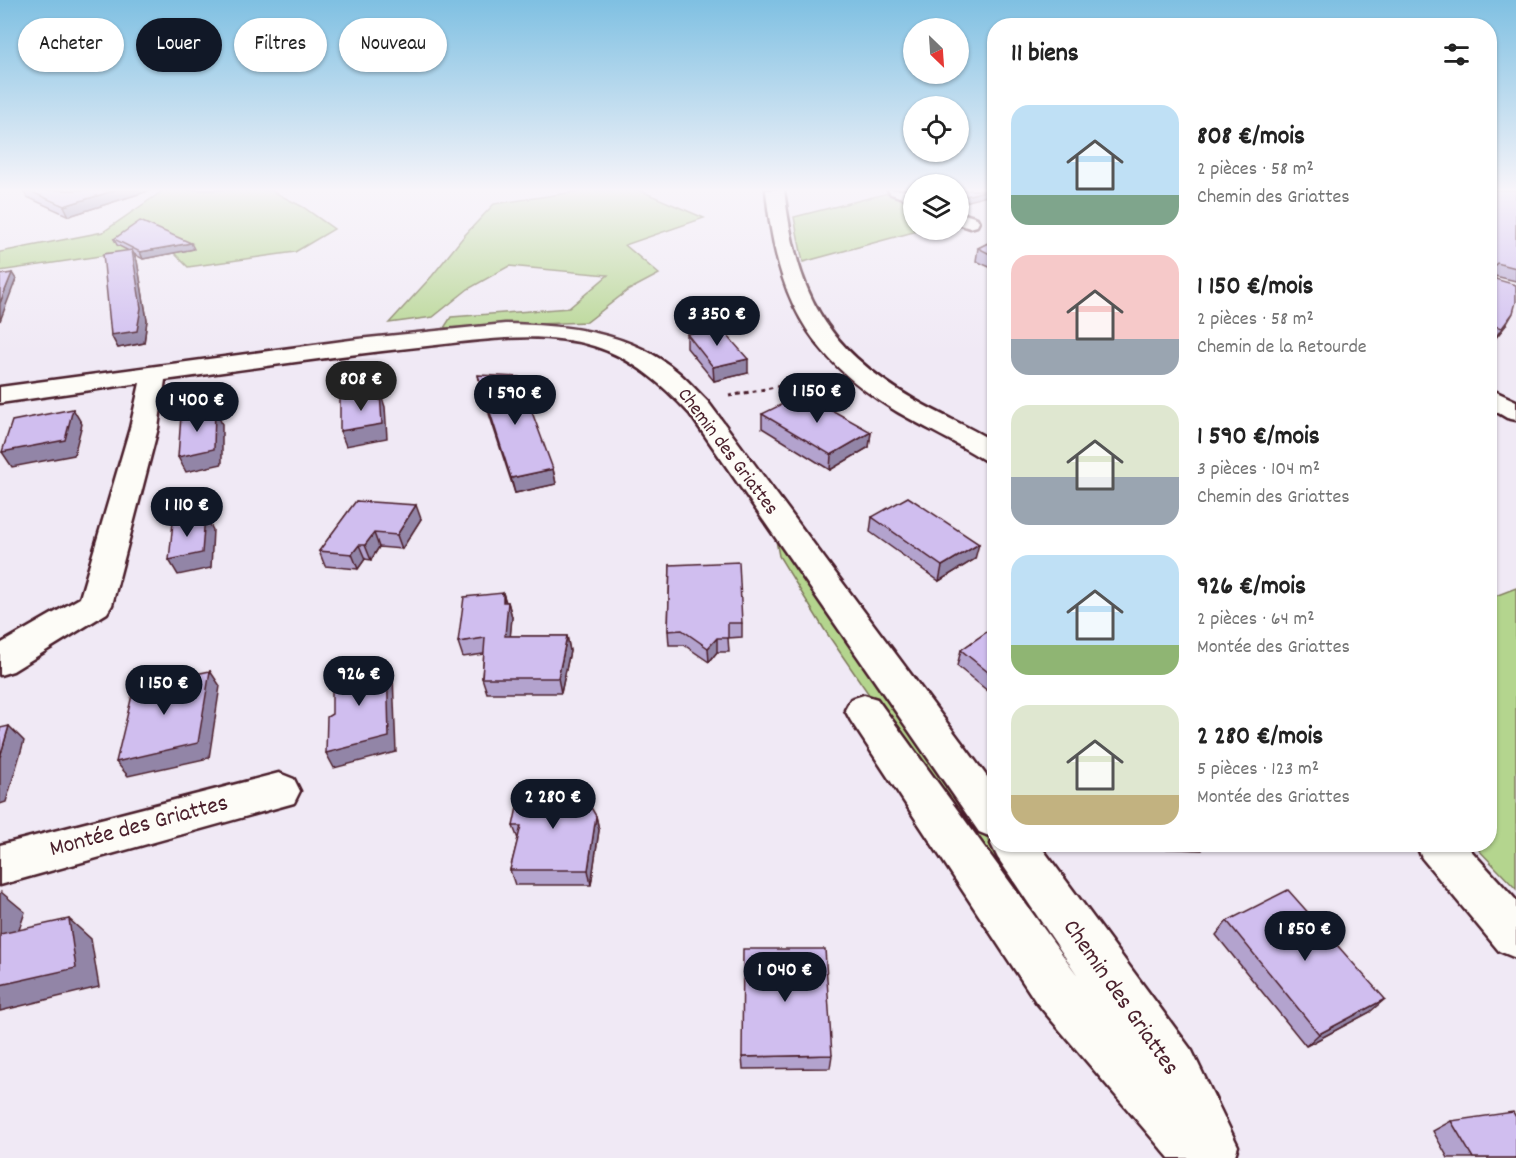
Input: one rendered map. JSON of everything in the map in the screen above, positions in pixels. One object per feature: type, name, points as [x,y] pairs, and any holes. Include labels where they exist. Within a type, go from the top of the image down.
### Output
[{"type":"street","points":[[784,244],[790,268],[808,314],[824,336],[858,371],[892,397],[987,449]]},
{"type":"street","name":"Chemin des Griattes","points":[[0,395],[358,346],[494,332],[558,332],[602,341],[636,356],[669,377],[694,403],[987,809]]},
{"type":"street","points":[[0,662],[95,605],[144,428],[154,374]]},
{"type":"street","points":[[1497,401],[1516,412]]},
{"type":"street","points":[[864,710],[1053,985],[1206,1158]]},
{"type":"street","name":"Montée des Griattes","points":[[0,865],[279,790]]},
{"type":"street","name":"Chemin des Griattes","points":[[1019,852],[1173,1070],[1216,1158]]},
{"type":"street","points":[[1444,852],[1516,935]]},
{"type":"path","points":[[694,403],[858,371]]},
{"type":"green space","points":[[41,244],[308,244],[295,252],[188,267],[167,246],[0,271],[0,252]]},
{"type":"green space","points":[[458,244],[628,244],[625,245],[659,274],[627,291],[587,322],[444,328],[451,317],[569,308],[608,275],[509,266],[468,289],[433,317],[389,323]]},
{"type":"green space","points":[[799,244],[869,244],[803,262]]},
{"type":"green space","points":[[775,535],[987,838],[987,852],[997,852],[1152,1074],[1072,990],[824,629],[779,556]]},
{"type":"green space","points":[[1516,588],[1516,889],[1481,852],[1497,852],[1497,595]]},
{"type":"building","points":[[124,244],[185,244],[140,252]]},
{"type":"building","points":[[987,244],[987,252],[978,248]]},
{"type":"building","points":[[1497,244],[1516,244],[1516,268],[1497,263]]},
{"type":"building","points":[[132,250],[141,308],[137,331],[111,335],[103,254]]},
{"type":"building","points":[[12,273],[0,303],[0,275]]},
{"type":"building","points":[[1497,280],[1516,285],[1516,302],[1513,313],[1502,328],[1497,327]]},
{"type":"building","points":[[720,327],[748,359],[713,367],[687,334]]},
{"type":"building","points":[[478,375],[519,377],[553,469],[511,478]]},
{"type":"building","points":[[380,392],[382,424],[340,431],[340,399]]},
{"type":"building","points":[[803,394],[871,432],[831,455],[762,414]]},
{"type":"building","points":[[73,409],[65,440],[2,452],[12,421]]},
{"type":"building","points":[[215,409],[214,449],[178,457],[181,416]]},
{"type":"building","points":[[908,497],[979,544],[942,566],[872,517]]},
{"type":"building","points":[[356,501],[416,505],[397,535],[374,533],[365,545],[359,545],[352,554],[319,551]]},
{"type":"building","points":[[205,515],[202,553],[169,560],[173,522]]},
{"type":"building","points":[[739,562],[742,623],[728,623],[728,638],[717,638],[708,648],[682,630],[668,631],[670,565]]},
{"type":"building","points":[[503,593],[503,602],[508,602],[505,636],[567,636],[558,678],[482,678],[485,638],[458,642],[464,597]]},
{"type":"building","points":[[987,632],[987,671],[961,650]]},
{"type":"building","points":[[387,661],[389,737],[326,753],[327,717],[332,714],[332,674]]},
{"type":"building","points":[[210,671],[198,743],[116,762],[134,687]]},
{"type":"building","points":[[9,726],[0,757],[0,728]]},
{"type":"building","points":[[522,784],[563,784],[560,792],[586,799],[596,816],[588,870],[510,870],[521,826],[513,826]]},
{"type":"building","points":[[1288,890],[1385,999],[1319,1034],[1227,921]]},
{"type":"building","points":[[69,919],[76,968],[0,985],[0,934]]},
{"type":"building","points":[[743,949],[825,949],[832,1055],[742,1057]]},
{"type":"building","points":[[1513,1112],[1516,1117],[1516,1158],[1473,1158],[1451,1121]]}]
